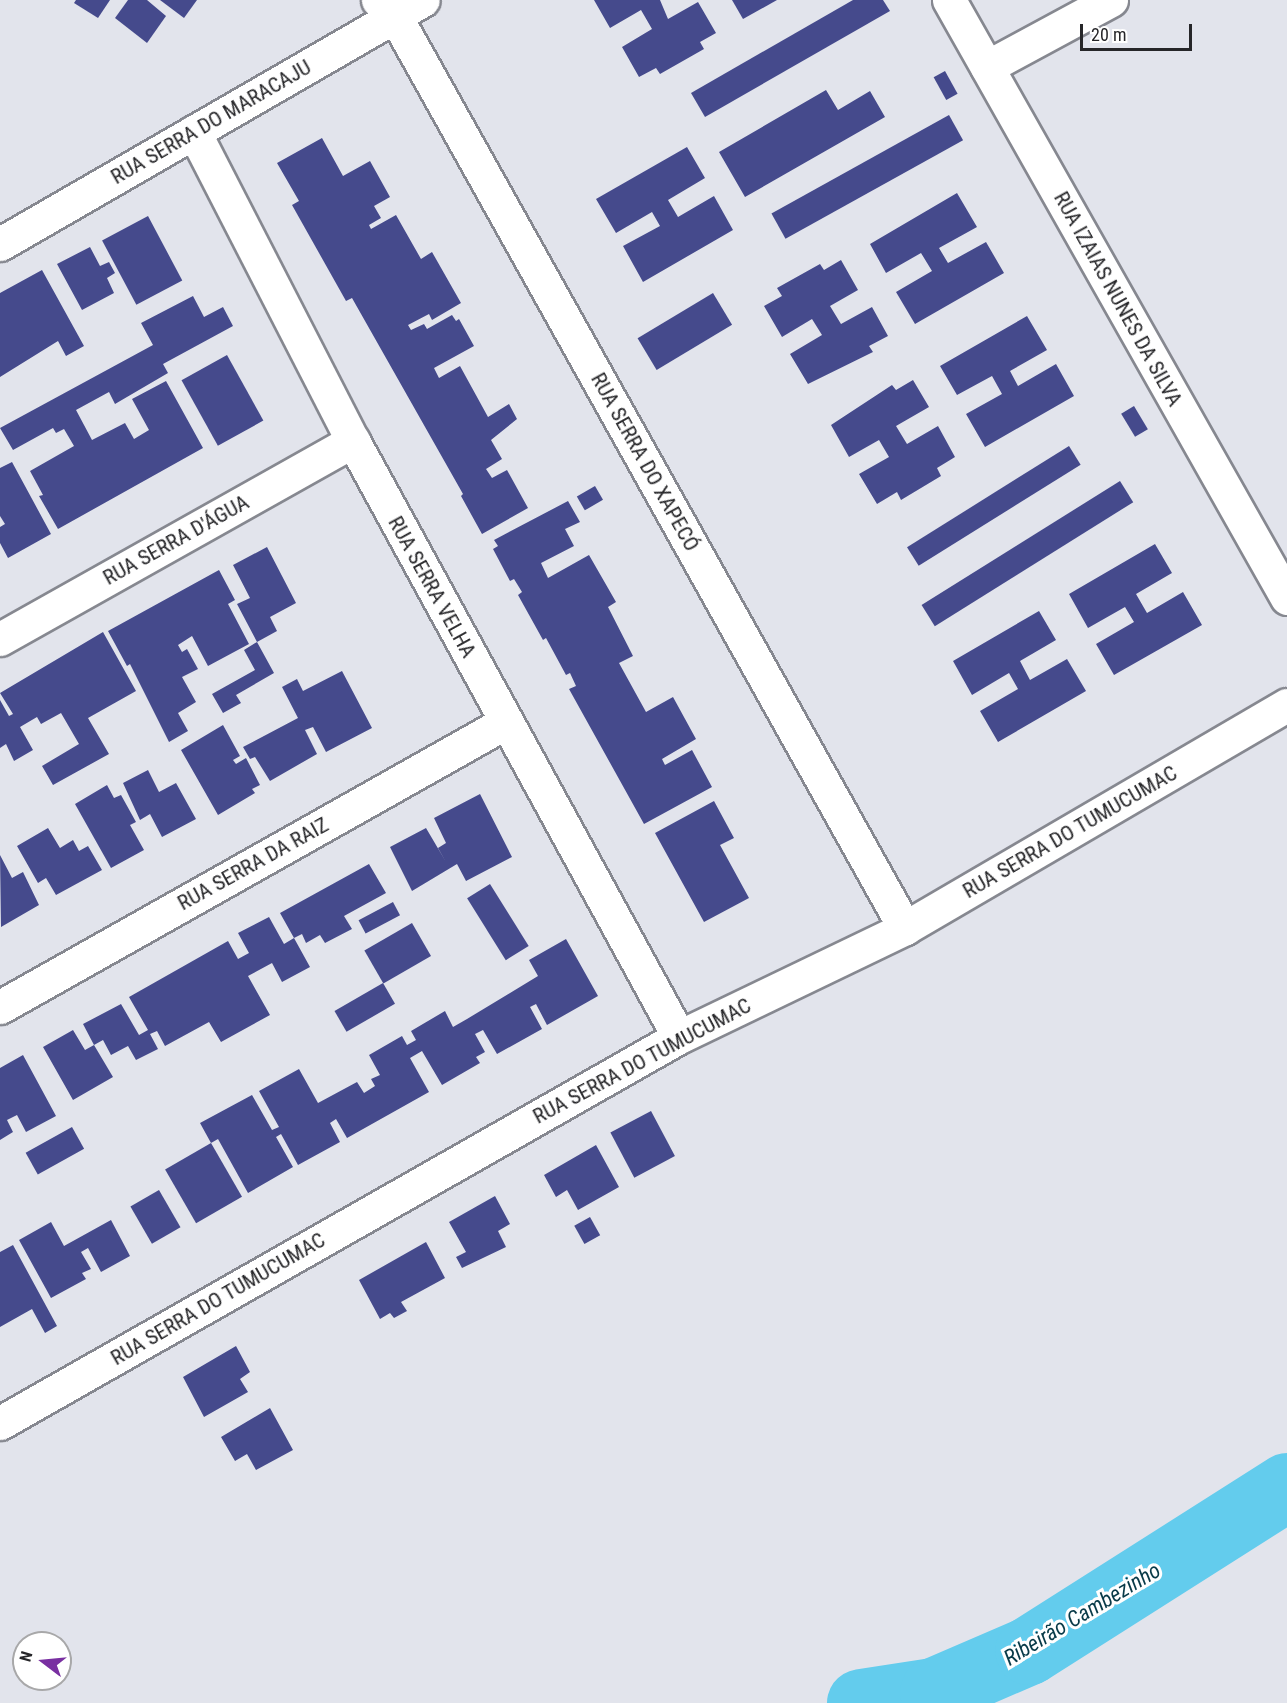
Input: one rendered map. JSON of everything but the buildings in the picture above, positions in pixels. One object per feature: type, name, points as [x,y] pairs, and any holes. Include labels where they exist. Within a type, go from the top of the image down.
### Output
[{"type":"street","name":"RUA IZAIAS NUNES DA SILVA","points":[[949,0],[1287,598]]},
{"type":"street","points":[[987,67],[1111,0]]},
{"type":"street","name":"RUA SERRA DO MARACAJU","points":[[5,235],[194,132],[398,5]]},
{"type":"street","name":"RUA SERRA DO XAPECÓ","points":[[398,5],[906,928]]},
{"type":"street","name":"RUA SERRA VELHA","points":[[194,132],[352,441],[679,1037]]},
{"type":"street","name":"RUA SERRA D'ÁGUA","points":[[0,639],[352,441]]},
{"type":"street","name":"RUA SERRA DO TUMUCUMAC","points":[[0,1423],[679,1037],[906,928],[1287,705]]},
{"type":"street","name":"RUA SERRA DA RAIZ","points":[[0,1007],[506,722]]},
{"type":"waterway","name":"Ribeirão Cambezinho","points":[[861,1703],[934,1692],[1029,1651],[1287,1487]]}]
